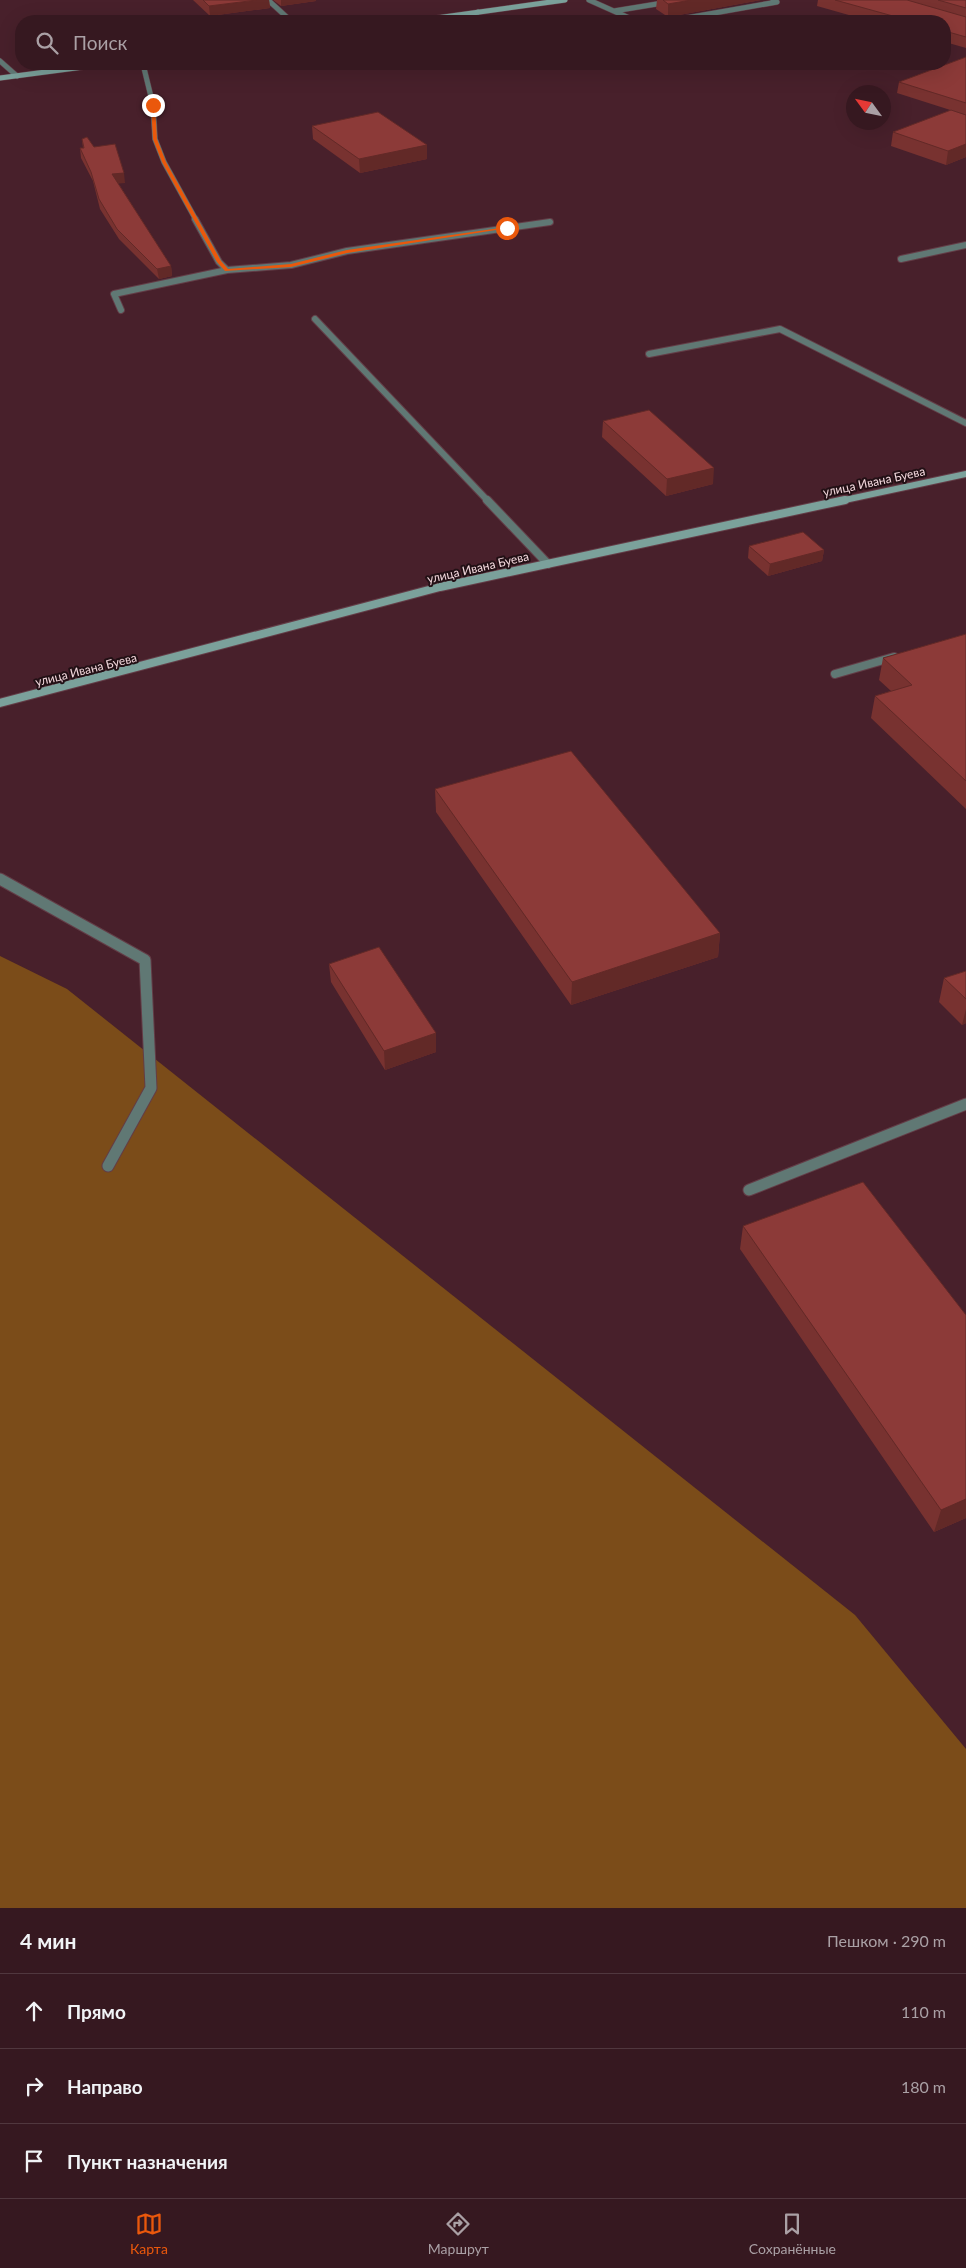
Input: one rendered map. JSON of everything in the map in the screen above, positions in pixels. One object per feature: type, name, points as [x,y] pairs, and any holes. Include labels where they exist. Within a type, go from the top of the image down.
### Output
[{"type":"street","points":[[268,0],[284,15]]},
{"type":"street","points":[[457,15],[565,0]]},
{"type":"street","points":[[589,0],[623,15]]},
{"type":"street","points":[[614,11],[681,0]]},
{"type":"street","points":[[703,15],[777,2],[773,0]]},
{"type":"street","points":[[475,15],[478,12]]},
{"type":"street","points":[[0,61],[17,76]]},
{"type":"street","points":[[0,78],[62,70]]},
{"type":"street","points":[[144,70],[153,105],[155,139],[164,162],[219,262],[227,270]]},
{"type":"street","points":[[121,310],[114,294],[227,270],[291,265],[347,251],[550,222]]},
{"type":"street","points":[[901,259],[966,245]]},
{"type":"street","points":[[315,319],[548,564]]},
{"type":"street","points":[[649,354],[780,329],[966,423]]},
{"type":"street","name":"улица Ивана Буева","points":[[0,703],[440,588],[966,474]]},
{"type":"street","points":[[834,674],[900,655]]},
{"type":"street","points":[[0,880],[145,960],[151,1088],[108,1166]]},
{"type":"street","points":[[749,1190],[966,1104]]},
{"type":"shaded area","points":[[0,956],[67,989],[855,1615],[966,1749],[966,1908],[0,1908]]},
{"type":"building","points":[[203,0],[257,0],[209,6]]},
{"type":"building","points":[[663,0],[691,0],[668,4]]},
{"type":"building","points":[[835,0],[907,0],[966,17],[966,37],[951,33],[951,15],[889,15]]},
{"type":"building","points":[[938,0],[966,0],[966,8]]},
{"type":"building","points":[[966,57],[966,103],[899,82],[931,70],[951,70],[951,63]]},
{"type":"building","points":[[951,110],[966,115],[966,144],[948,151],[893,132]]},
{"type":"building","points":[[378,112],[427,145],[359,159],[312,126]]},
{"type":"building","points":[[87,137],[94,147],[115,144],[124,173],[112,174],[171,266],[157,269],[117,229],[99,199],[91,172],[80,148],[84,148],[82,139]]},
{"type":"building","points":[[649,410],[714,468],[667,479],[603,421]]},
{"type":"building","points":[[803,532],[824,550],[770,564],[749,546]]},
{"type":"building","points":[[966,634],[966,781],[875,696],[912,685],[883,658]]},
{"type":"building","points":[[571,751],[720,933],[572,982],[435,789]]},
{"type":"building","points":[[379,947],[436,1033],[384,1051],[329,964]]},
{"type":"building","points":[[966,971],[966,999],[944,978]]},
{"type":"building","points":[[863,1182],[966,1315],[966,1499],[941,1510],[743,1226]]},
{"type":"route","points":[[153,105],[155,139],[164,162],[205,233],[219,262],[227,270],[291,265],[347,251],[507,228]]}]
